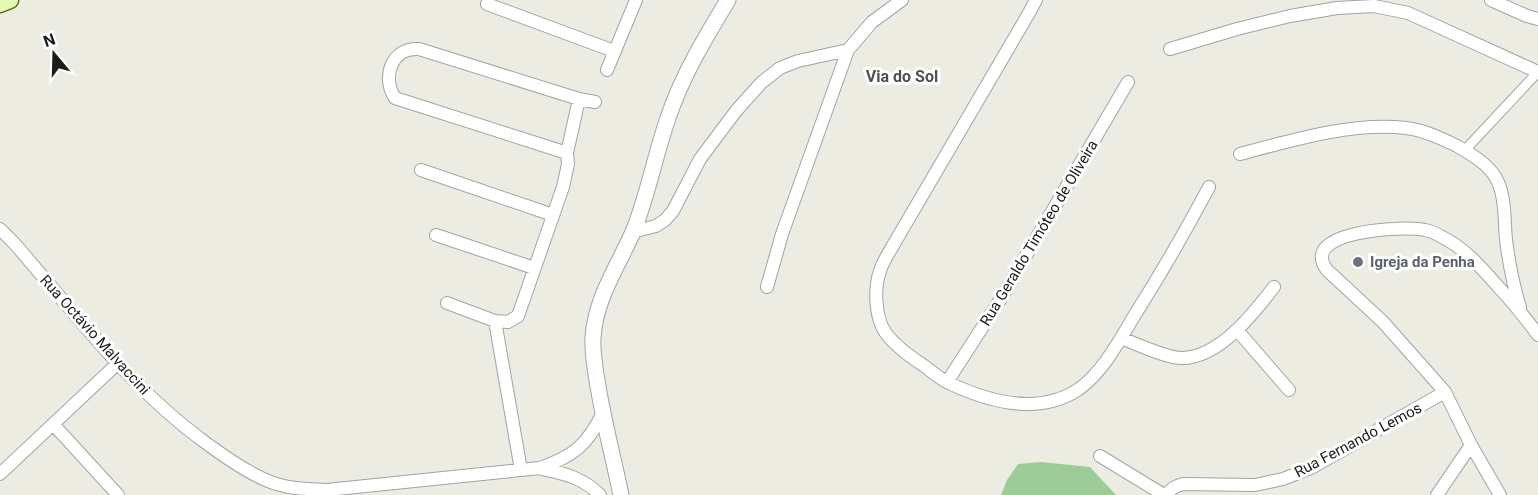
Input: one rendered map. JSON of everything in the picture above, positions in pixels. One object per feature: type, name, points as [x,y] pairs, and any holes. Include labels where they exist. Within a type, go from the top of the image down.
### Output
[{"type":"main road","points":[[0,4],[10,0]]},
{"type":"street","points":[[607,70],[636,0]]},
{"type":"street","points":[[621,495],[594,360],[593,337],[597,312],[643,204],[668,116],[704,40],[728,0]]},
{"type":"street","points":[[767,287],[782,234],[848,50],[872,22],[902,0]]},
{"type":"street","points":[[1036,0],[880,270],[876,290],[878,309],[885,331],[902,351],[947,382],[996,400],[1027,405],[1056,400],[1079,388],[1107,358],[1121,338],[1209,187]]},
{"type":"street","points":[[1491,0],[1538,19]]},
{"type":"street","points":[[487,4],[614,51]]},
{"type":"street","points":[[1170,49],[1237,29],[1290,16],[1337,8],[1374,6],[1408,13],[1538,72],[1465,150]]},
{"type":"street","points":[[567,153],[395,98],[390,90],[388,73],[394,60],[402,51],[419,49],[595,102]]},
{"type":"street","points":[[632,232],[656,226],[673,212],[700,159],[736,111],[761,83],[789,64],[848,50]]},
{"type":"street","name":"Rua Geraldo Timóteo de Oliveira","points":[[947,382],[1000,300],[1128,82]]},
{"type":"street","points":[[447,303],[495,321],[508,322],[518,316],[566,176],[567,153],[579,99]]},
{"type":"street","points":[[1240,154],[1317,135],[1370,127],[1407,128],[1437,136],[1465,150],[1487,166],[1499,186],[1505,215],[1509,265],[1522,313]]},
{"type":"street","points":[[421,170],[553,215]]},
{"type":"street","points":[[1500,495],[1444,392],[1383,322],[1327,270],[1322,264],[1322,252],[1325,247],[1334,242],[1367,232],[1398,228],[1424,230],[1459,247],[1478,264],[1522,313],[1538,335]]},
{"type":"street","name":"Rua Octávio Malvaccini","points":[[0,229],[117,364],[154,402],[221,454],[270,482],[298,489],[327,490],[540,468],[570,455],[583,444],[603,413]]},
{"type":"street","points":[[436,235],[534,268]]},
{"type":"street","points":[[1121,338],[1180,358],[1192,357],[1206,351],[1238,330],[1274,287]]},
{"type":"street","points":[[495,321],[521,471]]},
{"type":"street","points":[[1238,330],[1289,390]]},
{"type":"street","points":[[0,474],[117,364]]},
{"type":"street","name":"Rua Fernando Lemos","points":[[1166,495],[1175,487],[1184,484],[1255,485],[1284,479],[1311,468],[1444,392]]},
{"type":"street","points":[[53,424],[118,495]]},
{"type":"street","points":[[1437,495],[1471,445]]},
{"type":"street","points":[[1100,456],[1166,495]]},
{"type":"street","name":"Rua Octávio Malvaccini","points":[[540,468],[580,479],[600,495]]},
{"type":"green space","points":[[1041,462],[1090,467],[1116,495],[1001,495],[1007,480],[1018,464]]},
{"type":"place","name":"Igreja da Penha","points":[[1358,262]]},
{"type":"district","name":"Via do Sol","points":[[902,76]]}]
